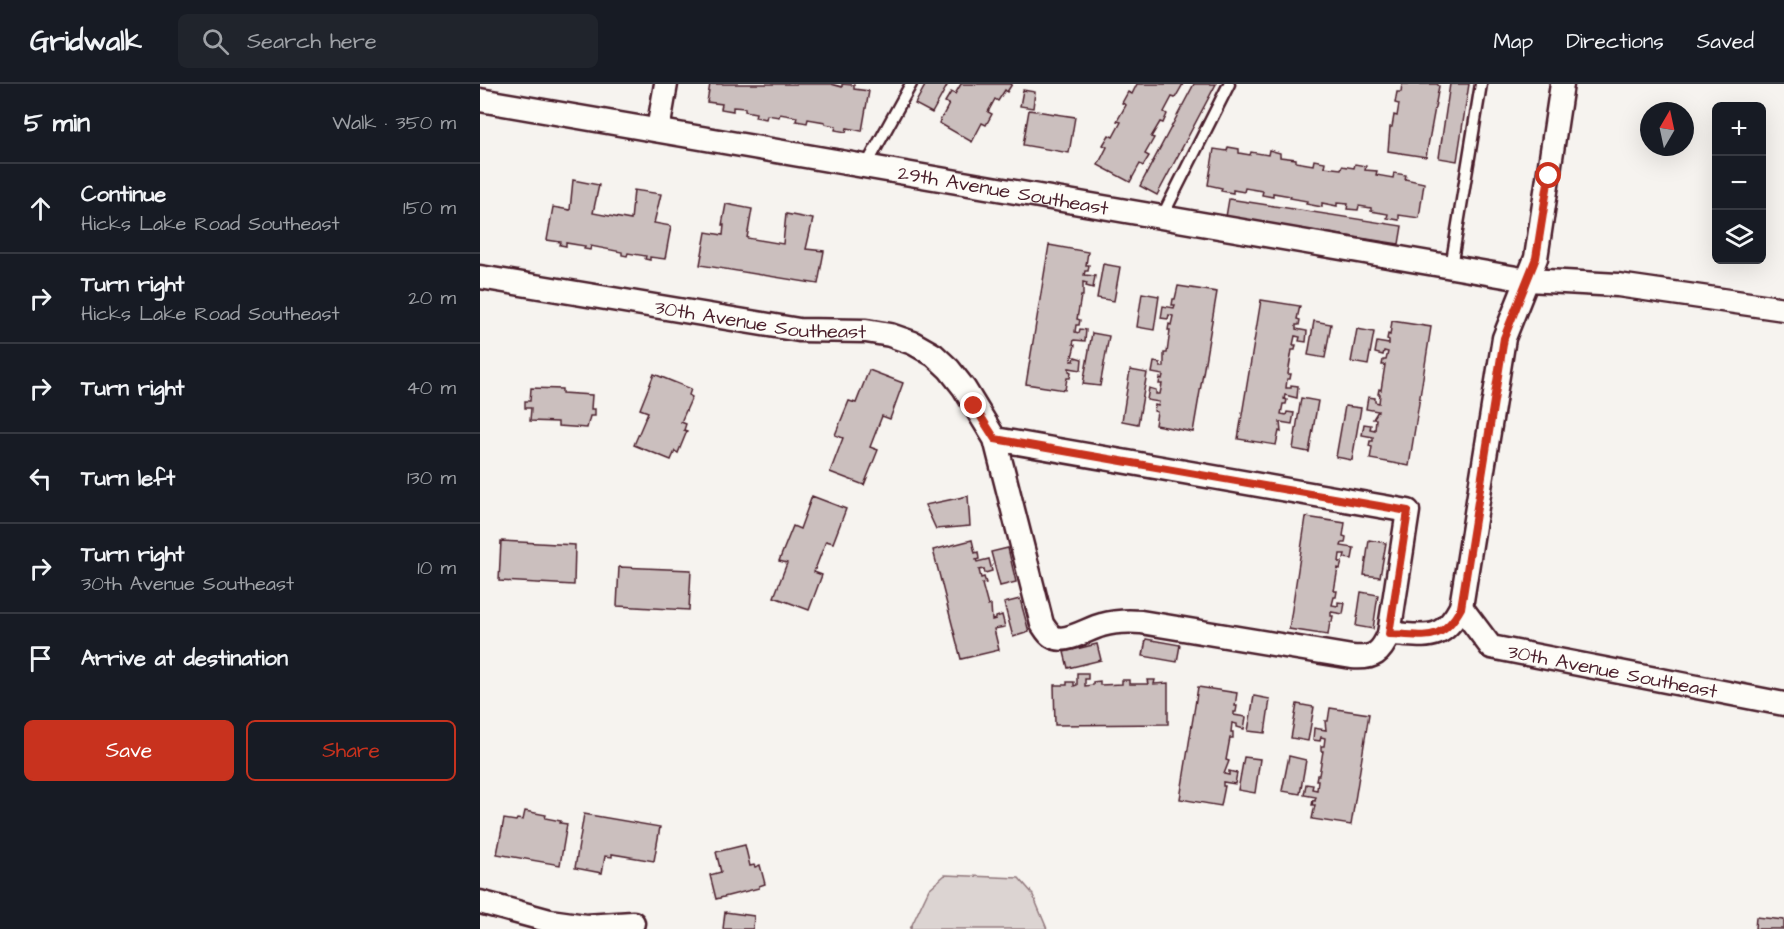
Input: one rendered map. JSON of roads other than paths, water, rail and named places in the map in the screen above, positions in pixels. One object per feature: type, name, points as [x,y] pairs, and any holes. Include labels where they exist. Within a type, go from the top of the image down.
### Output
[{"type":"street","points":[[658,130],[666,84]]},
{"type":"street","points":[[995,439],[1408,511],[1389,634],[1430,635],[1443,632],[1452,624],[1461,608],[1504,338],[1536,258],[1562,84]]},
{"type":"street","name":"29th Avenue Southeast","points":[[480,99],[1528,280],[1618,285],[1784,309]]},
{"type":"street","name":"30th Avenue Southeast","points":[[480,277],[799,330],[866,331],[890,335],[913,343],[934,355],[964,388],[995,439],[1042,624],[1049,634],[1057,638],[1065,638],[1100,625],[1122,621],[1141,622],[1364,658],[1376,655],[1384,647],[1389,634]]},
{"type":"street","name":"30th Avenue Southeast","points":[[1461,608],[1491,647],[1784,704]]},
{"type":"street","points":[[480,902],[550,921],[586,926],[633,923]]},
{"type":"lane","points":[[866,166],[911,84]]},
{"type":"lane","points":[[1162,217],[1229,84]]},
{"type":"lane","points":[[1451,267],[1480,84]]}]
